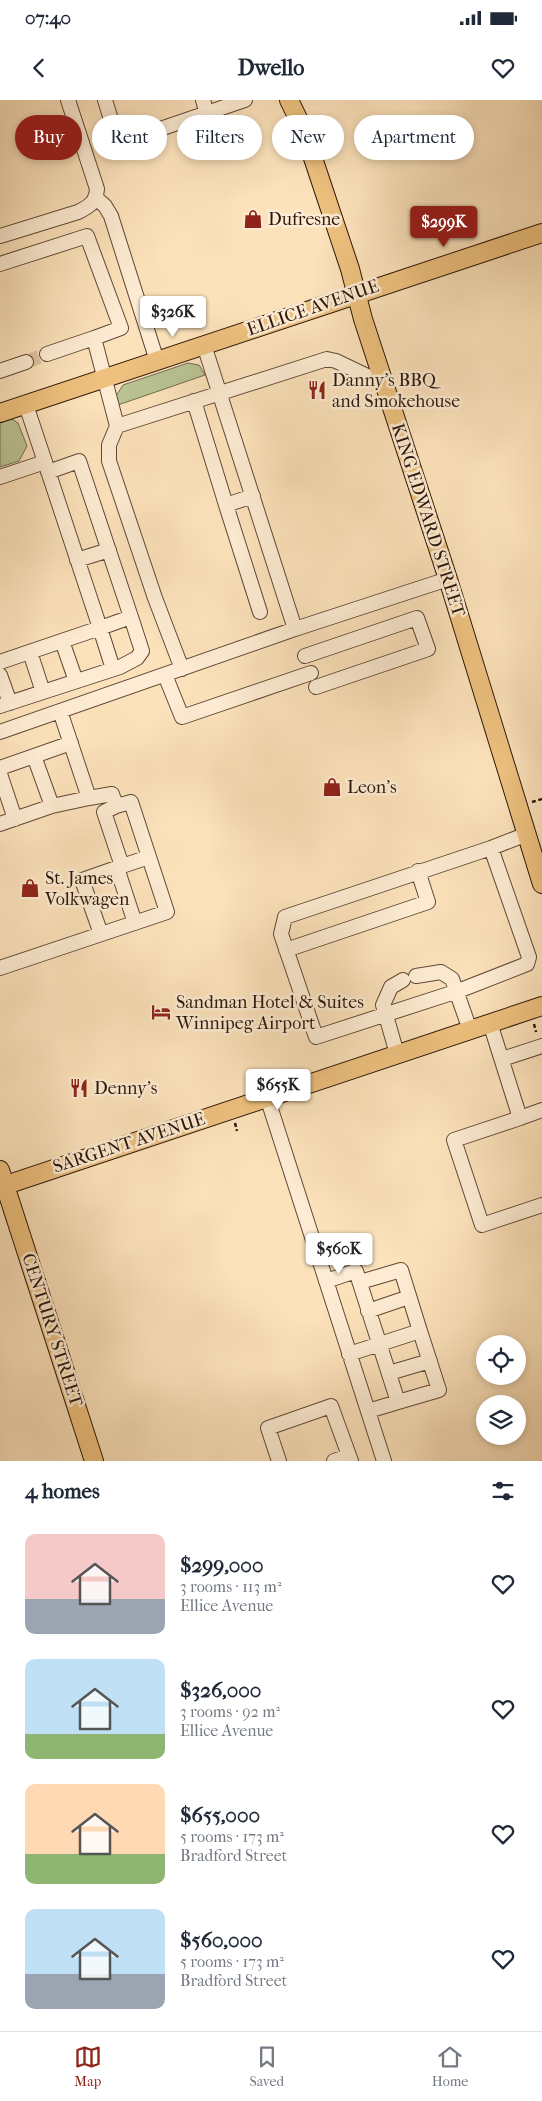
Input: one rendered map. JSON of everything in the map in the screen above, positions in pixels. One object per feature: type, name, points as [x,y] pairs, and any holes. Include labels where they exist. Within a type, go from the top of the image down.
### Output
[{"type":"main road","points":[[289,100],[296,115]]},
{"type":"main road","name":"KING EDWARD STREET","points":[[313,160],[357,293],[362,319],[448,579],[542,884]]},
{"type":"main road","name":"ELLICE AVENUE","points":[[0,413],[542,233]]},
{"type":"main road","name":"SARGENT AVENUE","points":[[2,1180],[267,1097],[542,1006]]},
{"type":"main road","name":"CENTURY STREET","points":[[2,1180],[94,1461]]},
{"type":"street","points":[[0,236],[78,212],[90,206],[96,198],[97,189],[68,100]]},
{"type":"street","points":[[104,100],[116,136],[125,141],[245,100]]},
{"type":"street","points":[[203,100],[207,114]]},
{"type":"street","name":"KING EDWARD STREET","points":[[298,100],[301,115]]},
{"type":"street","points":[[96,198],[105,206],[111,216],[157,360]]},
{"type":"street","points":[[0,264],[87,236],[120,328],[46,354]]},
{"type":"street","points":[[94,338],[117,426],[109,445],[109,461],[155,598],[182,669]]},
{"type":"street","points":[[204,345],[295,629]]},
{"type":"street","points":[[117,426],[327,359],[336,361],[384,384]]},
{"type":"street","points":[[0,371],[26,362]]},
{"type":"street","points":[[194,400],[260,612]]},
{"type":"street","points":[[26,405],[113,669]]},
{"type":"street","points":[[0,477],[80,461],[142,651],[137,658],[113,669],[5,705],[0,675]]},
{"type":"street","points":[[226,504],[253,496]]},
{"type":"street","points":[[78,560],[109,550]]},
{"type":"street","points":[[0,732],[295,629],[448,579]]},
{"type":"street","points":[[0,662],[131,618]]},
{"type":"street","points":[[165,675],[182,718],[428,649],[417,618],[305,656]]},
{"type":"street","points":[[62,641],[76,682]]},
{"type":"street","points":[[30,652],[43,692]]},
{"type":"street","points":[[60,711],[89,798]]},
{"type":"street","points":[[0,768],[71,743]]},
{"type":"street","points":[[34,756],[52,806]]},
{"type":"street","points":[[0,774],[15,819]]},
{"type":"street","points":[[0,824],[52,806],[112,794],[116,806]]},
{"type":"street","points":[[0,968],[135,923],[167,912],[130,802],[104,812],[135,923]]},
{"type":"street","points":[[491,848],[529,957],[526,964],[520,968],[458,991],[316,1037],[281,934],[285,916],[491,848],[527,834]]},
{"type":"street","points":[[101,934],[82,880],[149,857]]},
{"type":"street","points":[[286,950],[428,902],[418,871]]},
{"type":"street","points":[[397,1054],[383,1005],[391,987],[410,978],[441,972],[452,979],[458,991],[470,1030]]},
{"type":"street","points":[[490,1023],[520,1118]]},
{"type":"street","points":[[502,1059],[542,1046]]},
{"type":"street","points":[[267,1097],[368,1411],[380,1460]]},
{"type":"street","points":[[542,1110],[454,1140],[482,1225],[542,1205]]},
{"type":"street","points":[[360,1282],[401,1270],[439,1390],[368,1411]]},
{"type":"street","points":[[326,1281],[356,1271],[398,1402]]},
{"type":"street","points":[[368,1310],[409,1297]]},
{"type":"street","points":[[349,1354],[420,1331]]},
{"type":"street","points":[[389,1373],[430,1361]]},
{"type":"street","points":[[278,1461],[268,1428],[331,1406],[350,1458],[334,1461]]},
{"type":"path","points":[[532,802],[542,799]]},
{"type":"path","points":[[534,1024],[536,1032]]},
{"type":"path","points":[[235,1122],[237,1131]]},
{"type":"green space","points":[[188,363],[199,365],[205,375],[118,405],[116,396],[123,385]]},
{"type":"green space","points":[[12,419],[18,423],[27,446],[19,461],[0,467],[0,423]]},
{"type":"tunnel","points":[[26,362],[47,354]]},
{"type":"place","name":"Dufresne","points":[[253,219]]},
{"type":"place","name":"Danny's BBQ and Smokehouse","points":[[317,390]]},
{"type":"place","name":"Leon's","points":[[332,787]]},
{"type":"place","name":"St. James Volkwagen","points":[[30,888]]},
{"type":"place","name":"Sandman Hotel & Suites Winnipeg Airport","points":[[161,1012]]},
{"type":"place","name":"Denny's","points":[[79,1088]]}]
